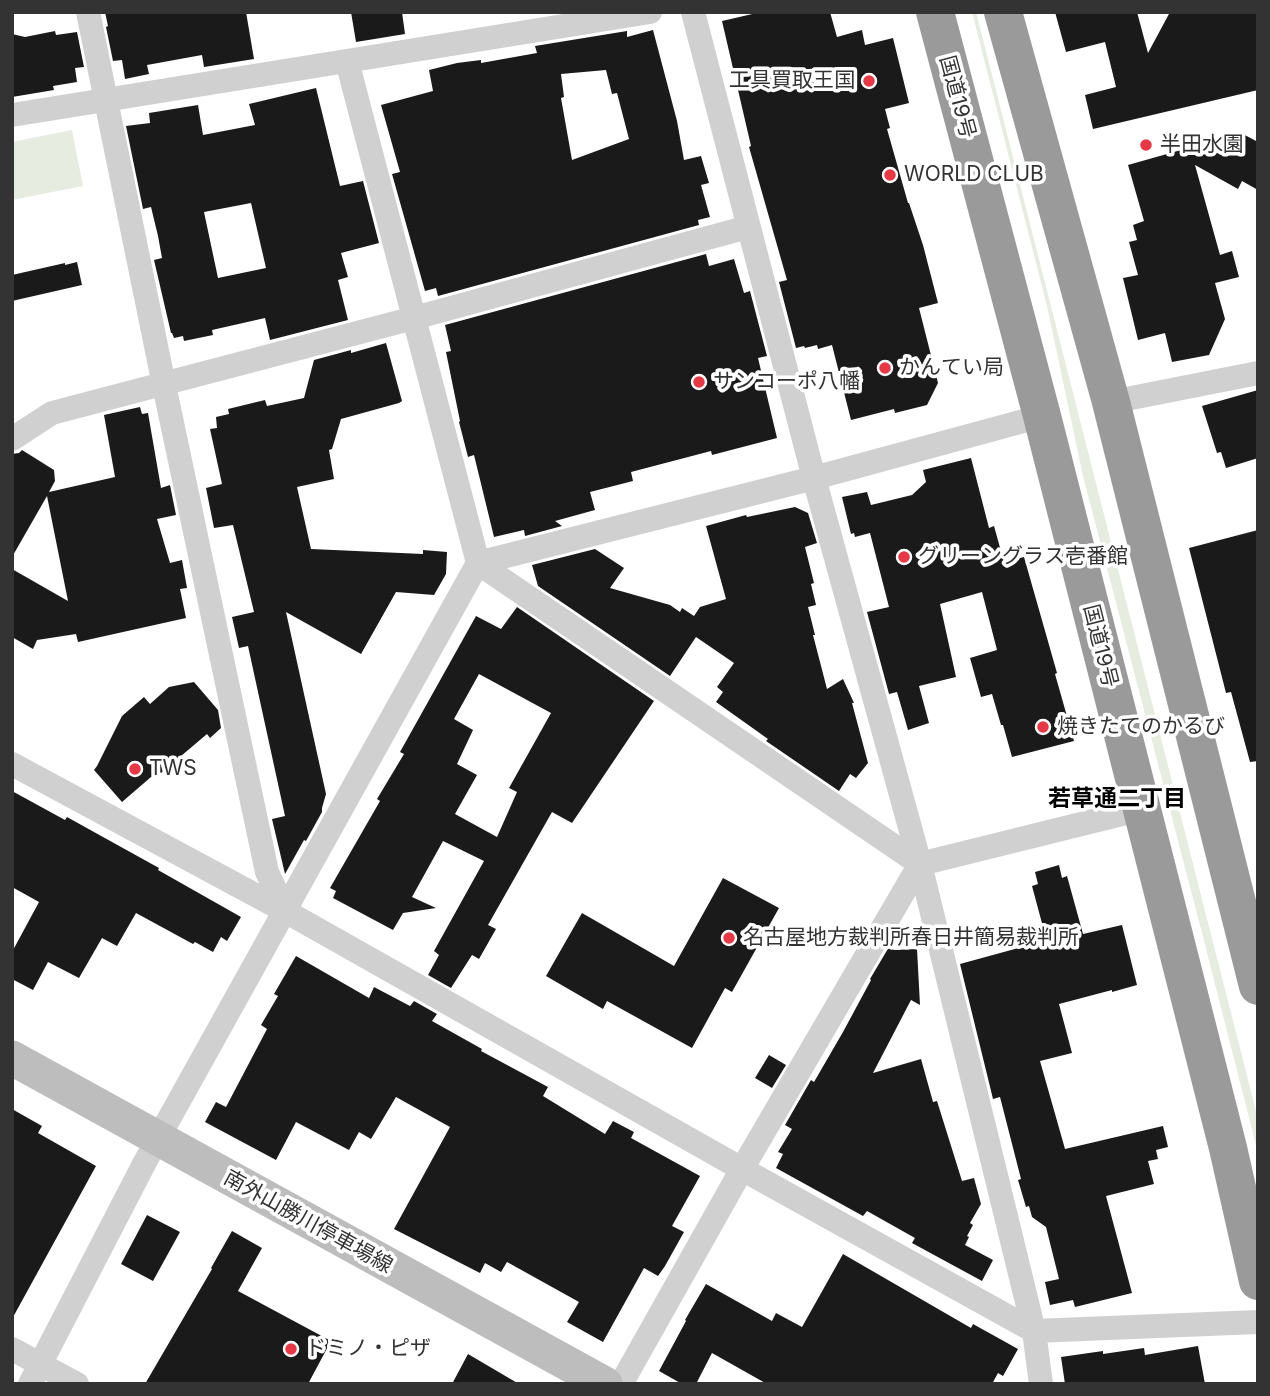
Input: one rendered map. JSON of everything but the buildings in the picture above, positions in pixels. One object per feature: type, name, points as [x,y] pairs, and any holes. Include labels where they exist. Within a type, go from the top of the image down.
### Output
[{"type":"highway","name":"国道19号","points":[[935,12],[1042,415],[1228,1148],[1258,1281]]},
{"type":"highway","points":[[1003,12],[1111,402],[1258,986]]},
{"type":"main road","name":"南外山勝川停車場線","points":[[12,1058],[605,1384]]},
{"type":"street","points":[[88,12],[267,872],[285,911]]},
{"type":"street","points":[[12,115],[650,12]]},
{"type":"street","points":[[693,12],[814,478],[920,864],[1034,1331],[1041,1384]]},
{"type":"street","points":[[347,61],[478,563],[920,864]]},
{"type":"street","points":[[12,439],[52,413],[748,227]]},
{"type":"street","points":[[1111,402],[1258,373]]},
{"type":"street","points":[[36,1374],[158,1140],[478,563],[814,478],[1042,415]]},
{"type":"street","points":[[12,764],[285,911],[1034,1331],[1258,1322]]},
{"type":"street","points":[[621,1384],[742,1169],[920,864],[1142,808]]},
{"type":"street","points":[[12,1349],[36,1374],[77,1384]]},
{"type":"shaded area","points":[[972,12],[976,12],[1258,1119],[1258,1153],[1083,476],[1047,306]]},
{"type":"shaded area","points":[[72,130],[83,186],[12,200],[12,142]]},
{"type":"place","name":"工具買取王国","points":[[869,81]]},
{"type":"place","name":"半田水園","points":[[1146,145]]},
{"type":"place","name":"WORLD CLUB","points":[[890,175]]},
{"type":"place","name":"かんてい局","points":[[885,368]]},
{"type":"place","name":"サンコーポ八幡","points":[[699,382]]},
{"type":"place","name":"グリーングラス壱番館","points":[[904,557]]},
{"type":"place","name":"焼きたてのかるび","points":[[1043,727]]},
{"type":"place","name":"TWS","points":[[135,769]]},
{"type":"place","name":"名古屋地方裁判所春日井簡易裁判所","points":[[729,938]]},
{"type":"place","name":"ドミノ・ピザ","points":[[291,1349]]},
{"type":"district","name":"若草通二丁目","points":[[1117,799]]}]
